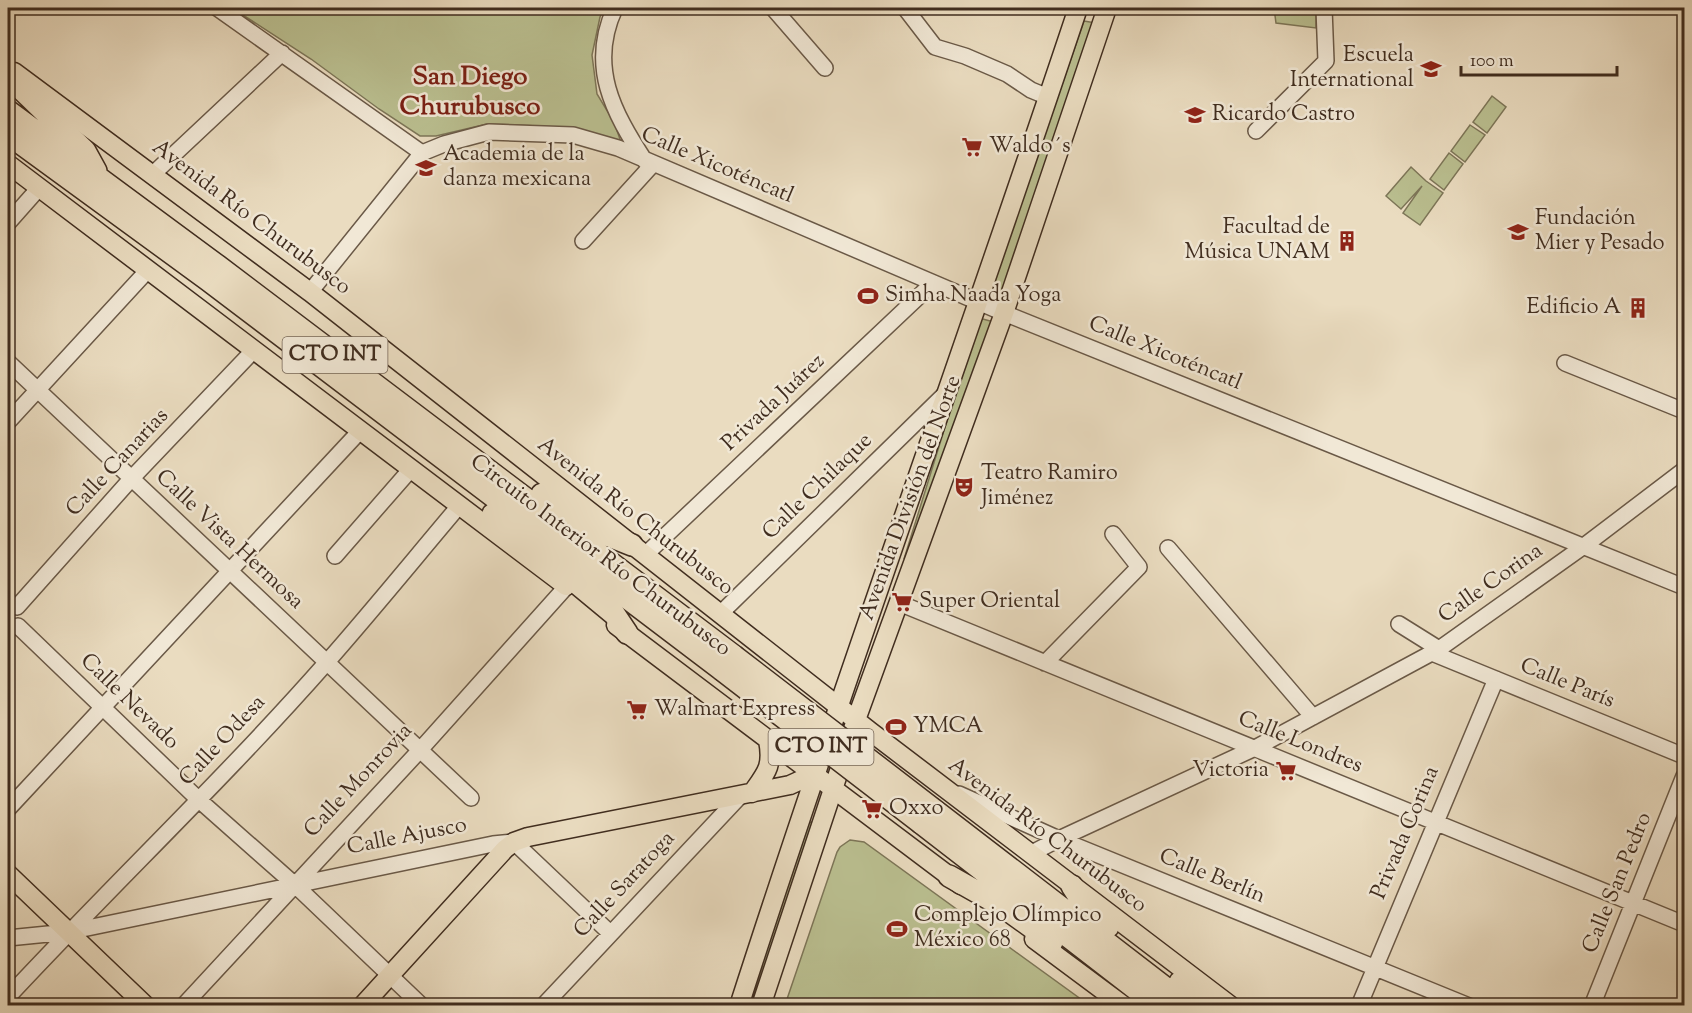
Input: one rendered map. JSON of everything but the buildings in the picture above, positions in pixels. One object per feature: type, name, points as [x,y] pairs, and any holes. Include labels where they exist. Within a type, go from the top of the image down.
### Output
[{"type":"highway","points":[[8,73],[19,87],[85,151],[94,186],[46,179],[8,151]]},
{"type":"highway","name":"Circuito Interior Río Churubusco","points":[[8,111],[208,280],[392,421],[728,663]]},
{"type":"highway","name":"Circuito Interior Río Churubusco","points":[[8,134],[94,186],[457,448],[728,663],[927,816],[1189,1005]]},
{"type":"highway","points":[[392,421],[429,465],[504,523],[615,615],[627,633]]},
{"type":"highway","points":[[457,448],[484,453],[494,458],[592,529],[638,550]]},
{"type":"highway","name":"Circuito Interior Río Churubusco","points":[[927,816],[1158,1005]]},
{"type":"highway","points":[[950,876],[1002,906],[1100,976],[1132,986]]},
{"type":"highway","points":[[1072,886],[1090,914],[1211,1005]]},
{"type":"main road","name":"Avenida División del Norte","points":[[739,1005],[814,774],[979,303],[1077,8]]},
{"type":"main road","name":"Avenida División del Norte","points":[[761,1005],[856,720],[1004,313],[1107,8]]},
{"type":"main road","name":"Avenida Río Churubusco","points":[[8,67],[310,292],[856,720],[901,765],[908,770],[918,768],[1231,1005]]},
{"type":"main road","name":"CTO INT","points":[[8,164],[834,790],[1124,1005]]},
{"type":"main road","points":[[746,794],[769,768],[772,743],[787,744],[791,740],[808,701],[808,683]]},
{"type":"main road","points":[[882,825],[882,800],[901,765]]},
{"type":"main road","name":"Calle Ajusco","points":[[514,842],[528,837],[790,785],[814,774]]},
{"type":"main road","points":[[858,808],[882,800]]},
{"type":"main road","points":[[362,1005],[505,849],[514,842]]},
{"type":"main road","points":[[8,874],[146,1005]]},
{"type":"street","points":[[217,8],[422,153],[310,292]]},
{"type":"street","points":[[583,241],[649,162],[621,123],[609,97],[604,48],[608,26],[615,8]]},
{"type":"street","points":[[773,8],[825,68]]},
{"type":"street","points":[[905,8],[935,47],[965,56],[1007,74],[1031,90],[1048,97]]},
{"type":"street","points":[[1256,131],[1326,61],[1324,8]]},
{"type":"street","points":[[153,174],[282,53]]},
{"type":"street","name":"Calle Xicoténcatl","points":[[422,153],[444,144],[489,132],[573,135],[618,148],[979,303],[1684,587]]},
{"type":"street","points":[[8,223],[39,188]]},
{"type":"street","points":[[8,422],[148,270]]},
{"type":"street","name":"Privada Juárez","points":[[638,550],[933,283]]},
{"type":"street","name":"Calle Canarias","points":[[12,605],[254,350]]},
{"type":"street","name":"Calle Vista Hermosa","points":[[8,362],[471,798]]},
{"type":"street","points":[[1565,363],[1684,411]]},
{"type":"street","name":"Calle Chilaque","points":[[720,614],[947,392]]},
{"type":"street","points":[[8,809],[360,431]]},
{"type":"street","points":[[335,556],[411,469]]},
{"type":"street","name":"Calle Corina","points":[[1030,854],[1255,748],[1309,712],[1436,651],[1584,546],[1684,470]]},
{"type":"street","name":"Calle Odesa","points":[[8,997],[68,932],[199,800],[327,662],[459,506]]},
{"type":"street","points":[[1045,663],[1139,567],[1113,534]]},
{"type":"street","points":[[1168,548],[1309,712]]},
{"type":"street","name":"Calle Monrovia","points":[[183,1005],[420,750],[566,587]]},
{"type":"street","name":"Calle Londres","points":[[899,603],[1684,924]]},
{"type":"street","points":[[12,605],[21,615],[13,629]]},
{"type":"street","name":"Calle París","points":[[1399,624],[1436,651],[1496,679],[1684,756]]},
{"type":"street","name":"Calle Nevado","points":[[13,629],[294,884],[422,1005]]},
{"type":"street","name":"Privada Corina","points":[[1359,1005],[1496,679]]},
{"type":"street","name":"Calle San Pedro","points":[[1592,1005],[1684,776]]},
{"type":"street","name":"Calle Berlín","points":[[941,785],[1059,839],[1469,1005]]},
{"type":"street","name":"Calle Saratoga","points":[[543,1005],[746,794]]},
{"type":"street","points":[[514,842],[610,933]]},
{"type":"street","name":"Calle Ajusco","points":[[8,938],[68,932],[294,884],[493,844],[514,842]]},
{"type":"green space","points":[[232,8],[605,8],[600,17],[592,55],[597,94],[614,122],[622,145],[575,128],[518,125],[487,124],[436,136],[420,136],[311,59]]},
{"type":"green space","points":[[1274,8],[1316,8],[1316,28],[1276,23]]},
{"type":"green space","points":[[1084,21],[1096,23],[1004,293],[991,290]]},
{"type":"green space","points":[[1492,96],[1506,107],[1487,133],[1473,122]]},
{"type":"green space","points":[[1470,125],[1485,135],[1465,162],[1451,151]]},
{"type":"green space","points":[[1449,153],[1463,164],[1444,190],[1430,179]]},
{"type":"green space","points":[[1411,167],[1443,193],[1420,225],[1403,213],[1422,186],[1401,209],[1386,196]]},
{"type":"green space","points":[[979,318],[994,322],[911,549],[904,559]]},
{"type":"green space","points":[[815,821],[754,1005],[745,1006],[805,824]]},
{"type":"green space","name":"Complejo Olímpico México 68","points":[[850,840],[864,842],[1089,1005],[785,1005],[837,852]]},
{"type":"place","name":"Escuela International","points":[[1431,69]]},
{"type":"place","name":"Ricardo Castro","points":[[1195,115]]},
{"type":"place","name":"Waldo´s","points":[[972,147]]},
{"type":"place","name":"Academia de la danza mexicana","points":[[426,168]]},
{"type":"place","name":"Fundación Mier y Pesado","points":[[1518,232]]},
{"type":"place","name":"Facultad de Música UNAM","points":[[1347,241]]},
{"type":"place","name":"Simha Naada Yoga","points":[[868,296]]},
{"type":"place","name":"Edificio A","points":[[1638,308]]},
{"type":"place","name":"Teatro Ramiro Jiménez","points":[[964,487]]},
{"type":"place","name":"Super Oriental","points":[[902,602]]},
{"type":"place","name":"Walmart Express","points":[[637,710]]},
{"type":"place","name":"YMCA","points":[[896,727]]},
{"type":"place","name":"Victoria","points":[[1286,771]]},
{"type":"place","name":"Oxxo","points":[[872,809]]},
{"type":"place","name":"Complejo Olímpico México 68","points":[[897,929]]},
{"type":"district","name":"San Diego Churubusco","points":[[470,92]]}]
